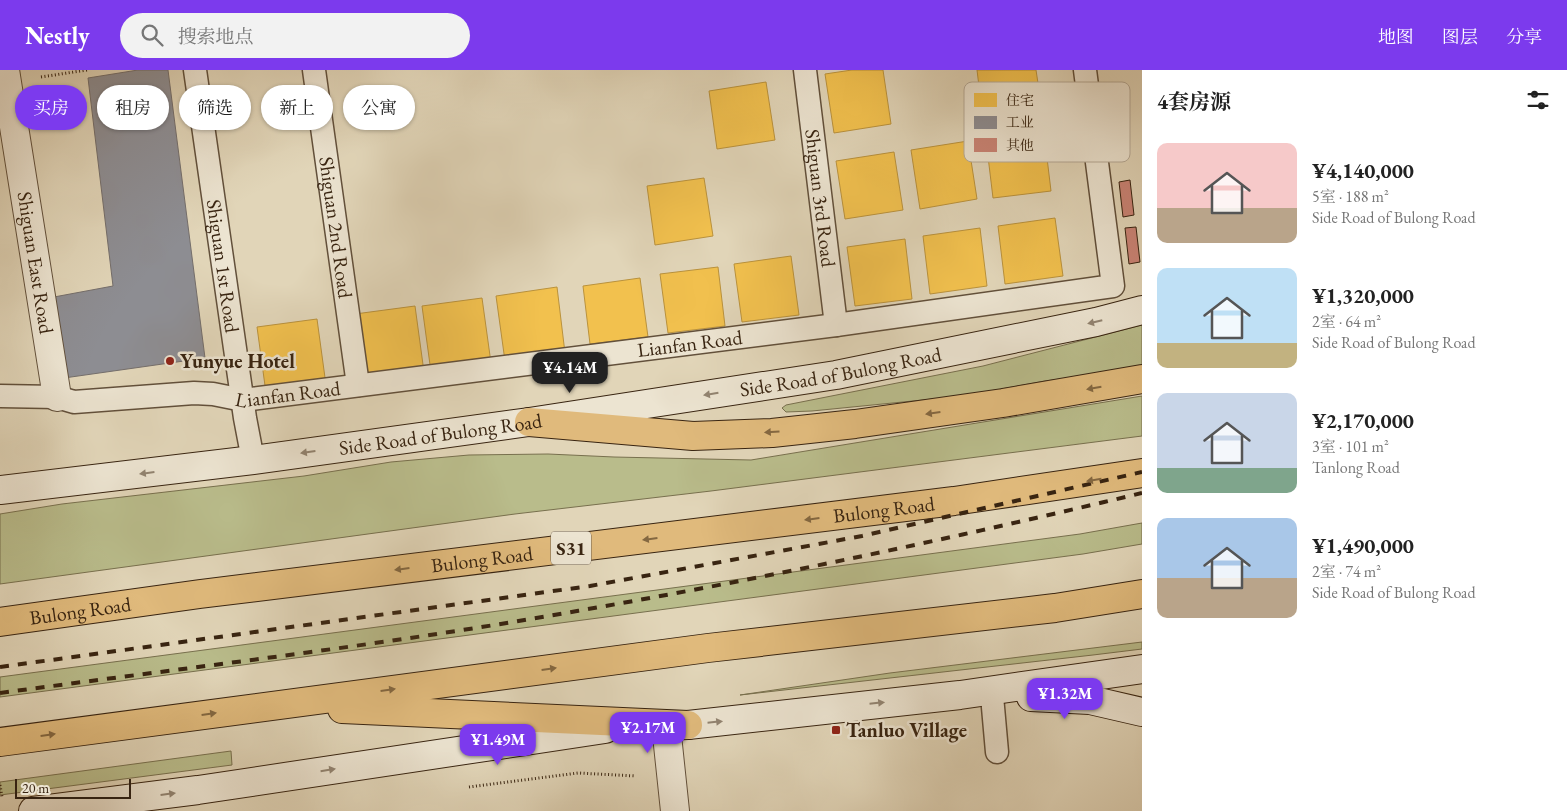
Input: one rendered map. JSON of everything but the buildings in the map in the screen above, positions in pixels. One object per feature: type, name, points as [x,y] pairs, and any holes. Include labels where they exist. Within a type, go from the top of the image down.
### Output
[{"type":"main road","name":"Shiguan East Road","points":[[6,76],[57,396]]},
{"type":"main road","name":"Side Road of Bulong Road","points":[[0,490],[253,460],[529,422],[836,375],[1096,322],[1142,310]]},
{"type":"main road","points":[[529,422],[694,436],[772,433],[855,424],[1003,403],[1142,379]]},
{"type":"main road","name":"Bulong Road","points":[[0,622],[200,594],[954,502],[1142,472]]},
{"type":"main road","points":[[0,742],[718,647],[1055,608],[1142,594]]},
{"type":"main road","points":[[32,811],[198,790],[597,729],[677,725],[960,695],[1142,669]]},
{"type":"main road","points":[[960,695],[1090,700],[1142,712]]},
{"type":"main road","points":[[268,706],[677,725]]},
{"type":"main road","points":[[675,811],[677,725]]},
{"type":"lane","name":"Shiguan 1st Road","points":[[195,70],[253,460]]},
{"type":"lane","name":"Shiguan 2nd Road","points":[[314,70],[358,385]]},
{"type":"lane","name":"Shiguan 3rd Road","points":[[805,70],[836,325]]},
{"type":"lane","name":"Lianfan Road","points":[[0,396],[57,396],[74,402],[194,392],[243,400],[836,325],[1113,286],[1097,162]]},
{"type":"lane","points":[[992,696],[997,752]]},
{"type":"path","points":[[6,76],[87,70]]},
{"type":"path","points":[[461,788],[578,773],[643,776]]},
{"type":"green space","points":[[1142,325],[1142,368],[1045,381],[963,396],[812,411],[786,412],[782,408],[786,405],[983,366]]},
{"type":"green space","points":[[1142,396],[1142,436],[515,514],[0,584],[0,514],[62,504],[304,476],[391,462],[469,455],[548,454],[751,460]]},
{"type":"green space","points":[[1142,523],[1142,544],[1083,554],[0,697],[0,677],[1080,534]]},
{"type":"green space","points":[[1142,642],[1142,649],[740,695],[890,673]]},
{"type":"green space","points":[[231,751],[232,765],[0,795],[0,782]]},
{"type":"railway","points":[[0,667],[590,586],[862,536],[1142,472]]},
{"type":"railway","points":[[0,693],[361,645],[577,611],[861,556],[1002,526],[1142,493]]},
{"type":"place","name":"Yunyue Hotel","points":[[170,361]]},
{"type":"place","name":"Tanluo Village","points":[[836,730]]}]
